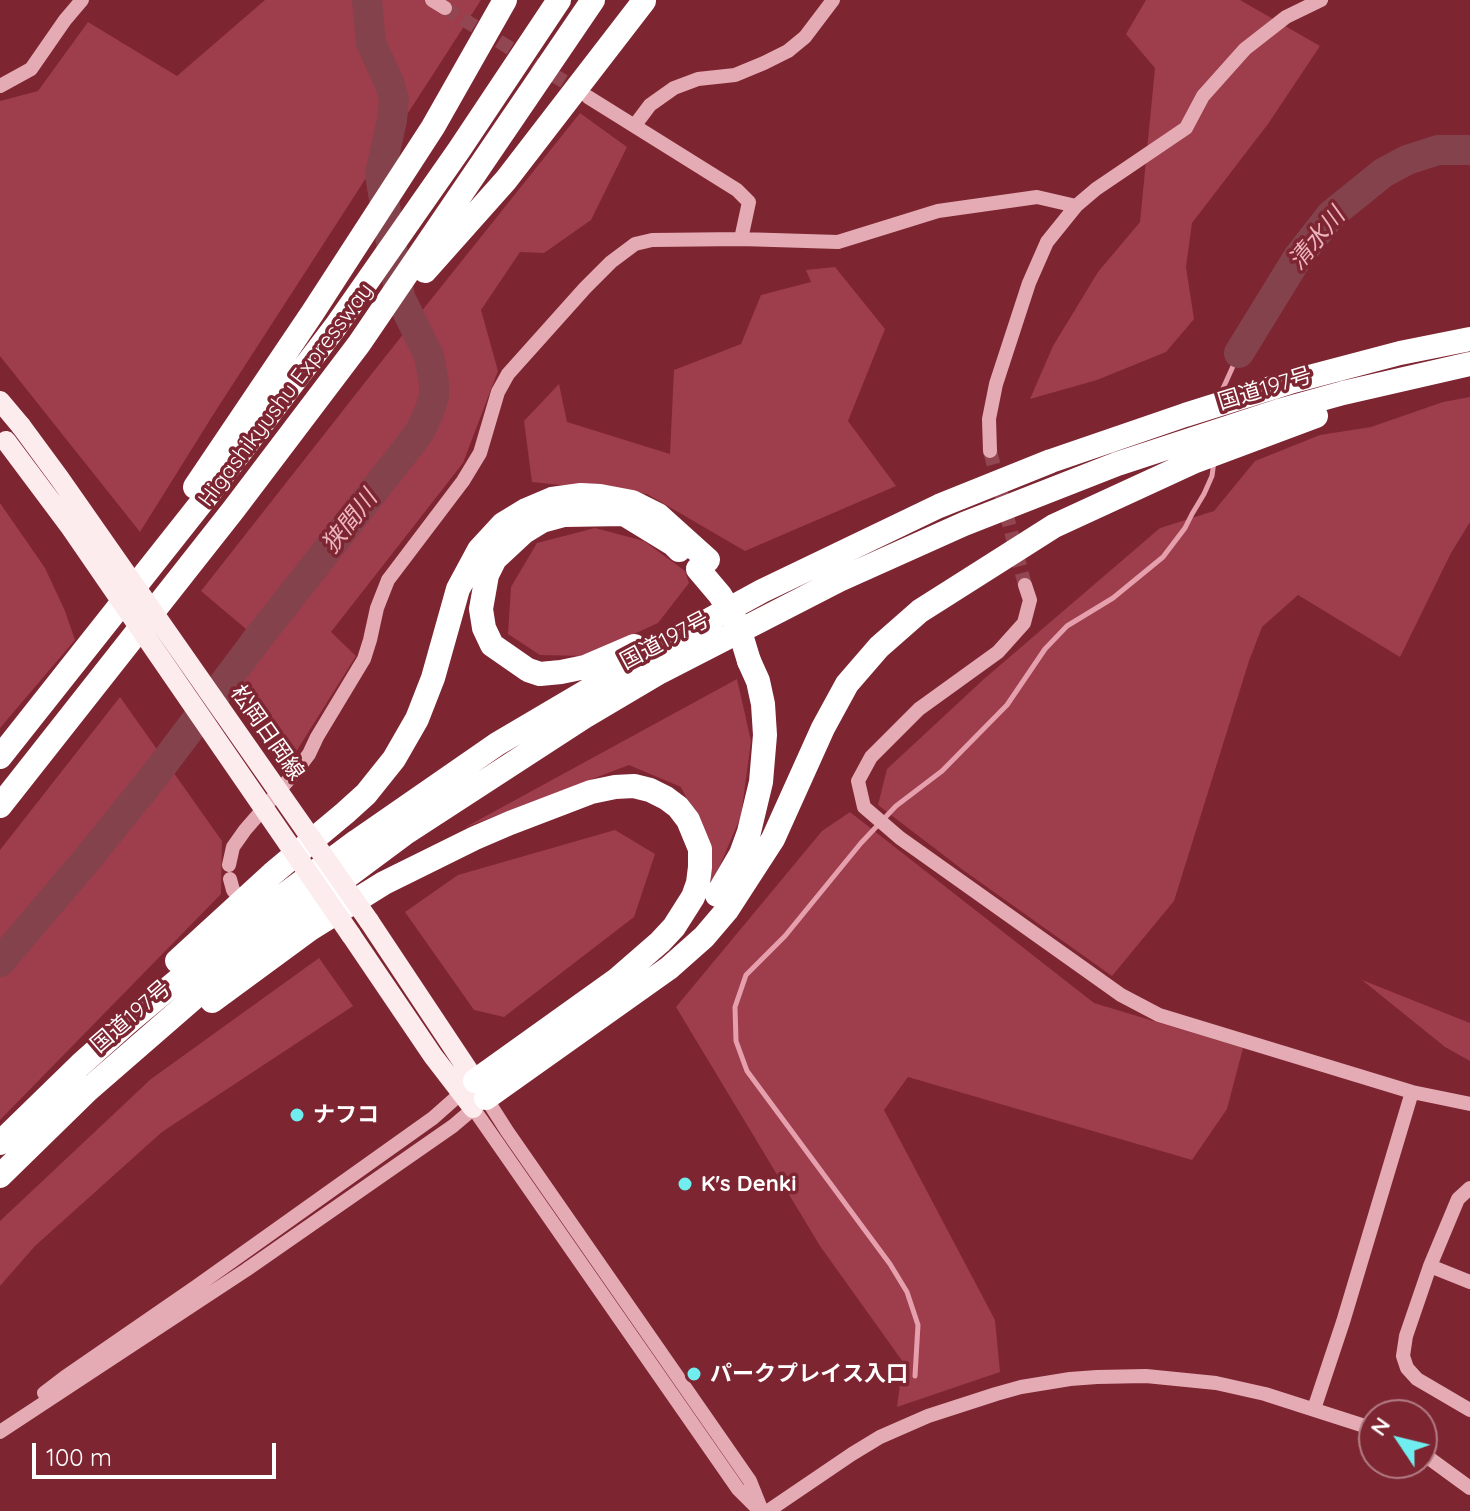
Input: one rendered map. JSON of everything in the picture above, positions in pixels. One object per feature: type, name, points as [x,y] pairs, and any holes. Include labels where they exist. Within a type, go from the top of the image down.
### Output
[{"type":"highway","points":[[87,646],[313,312],[433,127],[505,0]]},
{"type":"highway","name":"Higashikyushu Expressway","points":[[0,757],[213,488],[336,326],[559,0]]},
{"type":"highway","name":"Higashikyushu Expressway","points":[[0,806],[359,344],[593,0]]},
{"type":"highway","points":[[359,344],[506,180],[644,1]]},
{"type":"highway","name":"国道197号","points":[[0,1143],[138,1014],[244,925],[357,841],[497,744],[712,618],[939,506],[1051,461],[1200,410],[1356,363],[1470,339]]},
{"type":"highway","points":[[474,1095],[669,968],[704,937],[727,910],[773,839],[823,728],[847,684],[879,647],[920,611],[1054,526],[1114,497],[1193,462],[1305,419],[1470,365]]},
{"type":"highway","name":"国道197号","points":[[0,1176],[88,1090],[256,944],[404,834],[584,717],[660,672],[853,574],[964,524],[1117,464],[1343,393],[1470,365]]},
{"type":"highway","points":[[80,1065],[158,978],[356,803],[382,776],[417,719],[433,678],[458,589],[479,550],[503,524],[552,499],[581,495],[632,502],[658,515],[703,564]]},
{"type":"highway","points":[[614,982],[691,925],[720,892],[741,854],[756,807],[764,748],[763,704],[751,620],[731,587],[703,564],[624,514],[564,515],[542,521],[524,532],[495,559],[487,575],[481,609],[484,628],[492,645],[528,670],[540,674],[561,672],[585,667],[623,652],[760,578],[844,538],[939,506]]},
{"type":"highway","points":[[755,656],[774,695],[777,758],[775,789],[759,860]]},
{"type":"highway","points":[[0,1191],[118,1081],[231,986],[310,929],[384,883],[475,838],[591,792],[634,786],[666,798],[688,820],[700,849],[698,883],[674,927],[614,982],[474,1095]]},
{"type":"main road","name":"松岡日岡線","points":[[0,401],[9,433],[71,528],[425,1044],[474,1095]]},
{"type":"main road","name":"松岡日岡線","points":[[9,433],[60,479],[369,921],[474,1095]]},
{"type":"street","points":[[0,86],[31,69],[82,0]]},
{"type":"street","points":[[635,125],[650,105],[674,88],[698,79],[735,75],[788,51],[805,37],[833,0]]},
{"type":"street","points":[[990,451],[989,419],[996,384],[1029,283],[1047,242],[1076,206],[1096,189],[1186,128],[1203,96],[1245,49],[1286,17],[1321,0]]},
{"type":"street","points":[[588,97],[737,190],[749,202],[741,239]]},
{"type":"street","points":[[242,901],[233,890],[230,872],[233,847],[309,754],[364,659],[388,580],[463,481],[480,453],[498,392],[508,374],[611,262],[635,244],[652,240],[838,242],[938,211],[1037,197],[1076,206]]},
{"type":"street","points":[[1025,585],[1030,600],[1024,623],[998,652],[919,709],[871,757],[858,781],[864,807],[900,838],[1121,995],[1159,1015],[1412,1092],[1470,1104]]},
{"type":"street","points":[[1314,1409],[1412,1092]]},
{"type":"street","points":[[0,1430],[246,1270],[453,1126],[474,1095],[507,1131],[750,1481],[764,1511],[880,1437],[948,1408],[1032,1385],[1097,1377],[1169,1378],[1216,1383],[1358,1424]]},
{"type":"street","points":[[1447,1099],[1470,1116]]},
{"type":"street","points":[[1468,1403],[1417,1379],[1407,1368],[1403,1356],[1406,1336],[1430,1266],[1458,1199],[1470,1188]]},
{"type":"street","points":[[1430,1266],[1470,1282]]},
{"type":"street","points":[[1438,1465],[1470,1488]]},
{"type":"shaded area","points":[[265,0],[481,0],[140,532],[0,356],[0,101],[38,91],[88,22],[177,76]]},
{"type":"shaded area","points":[[1146,0],[1240,0],[1320,46],[1268,124],[1192,223],[1186,267],[1194,319],[1166,352],[1097,380],[1030,399],[1053,346],[1098,272],[1140,222],[1155,68],[1126,34]]},
{"type":"shaded area","points":[[580,113],[627,147],[591,220],[544,253],[520,252],[481,310],[498,371],[463,463],[331,632],[356,656],[291,760],[223,662],[246,629],[201,591]]},
{"type":"shaded area","points":[[835,267],[885,329],[848,421],[896,486],[745,551],[647,494],[532,482],[524,421],[559,384],[567,422],[670,454],[674,370],[741,344],[761,295],[811,282],[806,270]]},
{"type":"shaded area","points":[[1470,397],[1470,522],[1451,553],[1400,657],[1298,595],[1262,627],[1174,901],[1112,976],[878,805],[887,769],[984,679],[1160,528],[1214,511],[1255,461],[1320,435],[1371,427],[1443,402]]},
{"type":"shaded area","points":[[0,503],[45,568],[75,640],[0,728]]},
{"type":"shaded area","points":[[595,528],[644,541],[685,571],[689,583],[658,623],[586,656],[540,655],[508,634],[511,587],[537,543]]},
{"type":"shaded area","points":[[737,679],[751,741],[741,816],[712,884],[701,828],[681,787],[629,765],[464,828]]},
{"type":"shaded area","points":[[120,697],[222,841],[221,894],[0,1120],[0,850]]},
{"type":"shaded area","points":[[850,812],[1094,1003],[1243,1048],[1227,1109],[1192,1160],[908,1077],[884,1110],[995,1320],[1000,1372],[897,1407],[903,1362],[820,1246],[676,1007],[822,831]]},
{"type":"shaded area","points":[[615,830],[655,854],[634,917],[504,1017],[474,1010],[405,912],[458,875]]},
{"type":"shaded area","points":[[319,958],[353,1006],[162,1132],[35,1246],[0,1286],[0,1221],[151,1079]]},
{"type":"shaded area","points":[[1362,980],[1470,1023],[1470,1061],[1445,1047]]},
{"type":"waterway","name":"狭間川","points":[[0,962],[155,775],[409,446],[430,410],[434,383],[429,356],[400,297],[380,174],[394,99],[371,43],[367,0]]},
{"type":"waterway","name":"清水川","points":[[1239,353],[1298,257],[1331,215],[1383,173],[1407,160],[1438,150],[1470,150]]},
{"type":"waterway","points":[[1220,395],[1239,353]]},
{"type":"waterway","points":[[915,1376],[918,1325],[907,1292],[890,1264],[747,1071],[736,1041],[735,1007],[746,975],[785,936],[861,843],[896,806],[942,771],[1007,705],[1045,649],[1067,626],[1113,598],[1163,557],[1185,528],[1204,494],[1212,476],[1214,461]]},
{"type":"tunnel","points":[[445,8],[581,92]]},
{"type":"tunnel","points":[[990,451],[1025,585]]},
{"type":"place","name":"ナフコ","points":[[297,1115]]},
{"type":"place","name":"K's Denki","points":[[685,1184]]},
{"type":"place","name":"パークプレイス入口","points":[[694,1374]]}]
